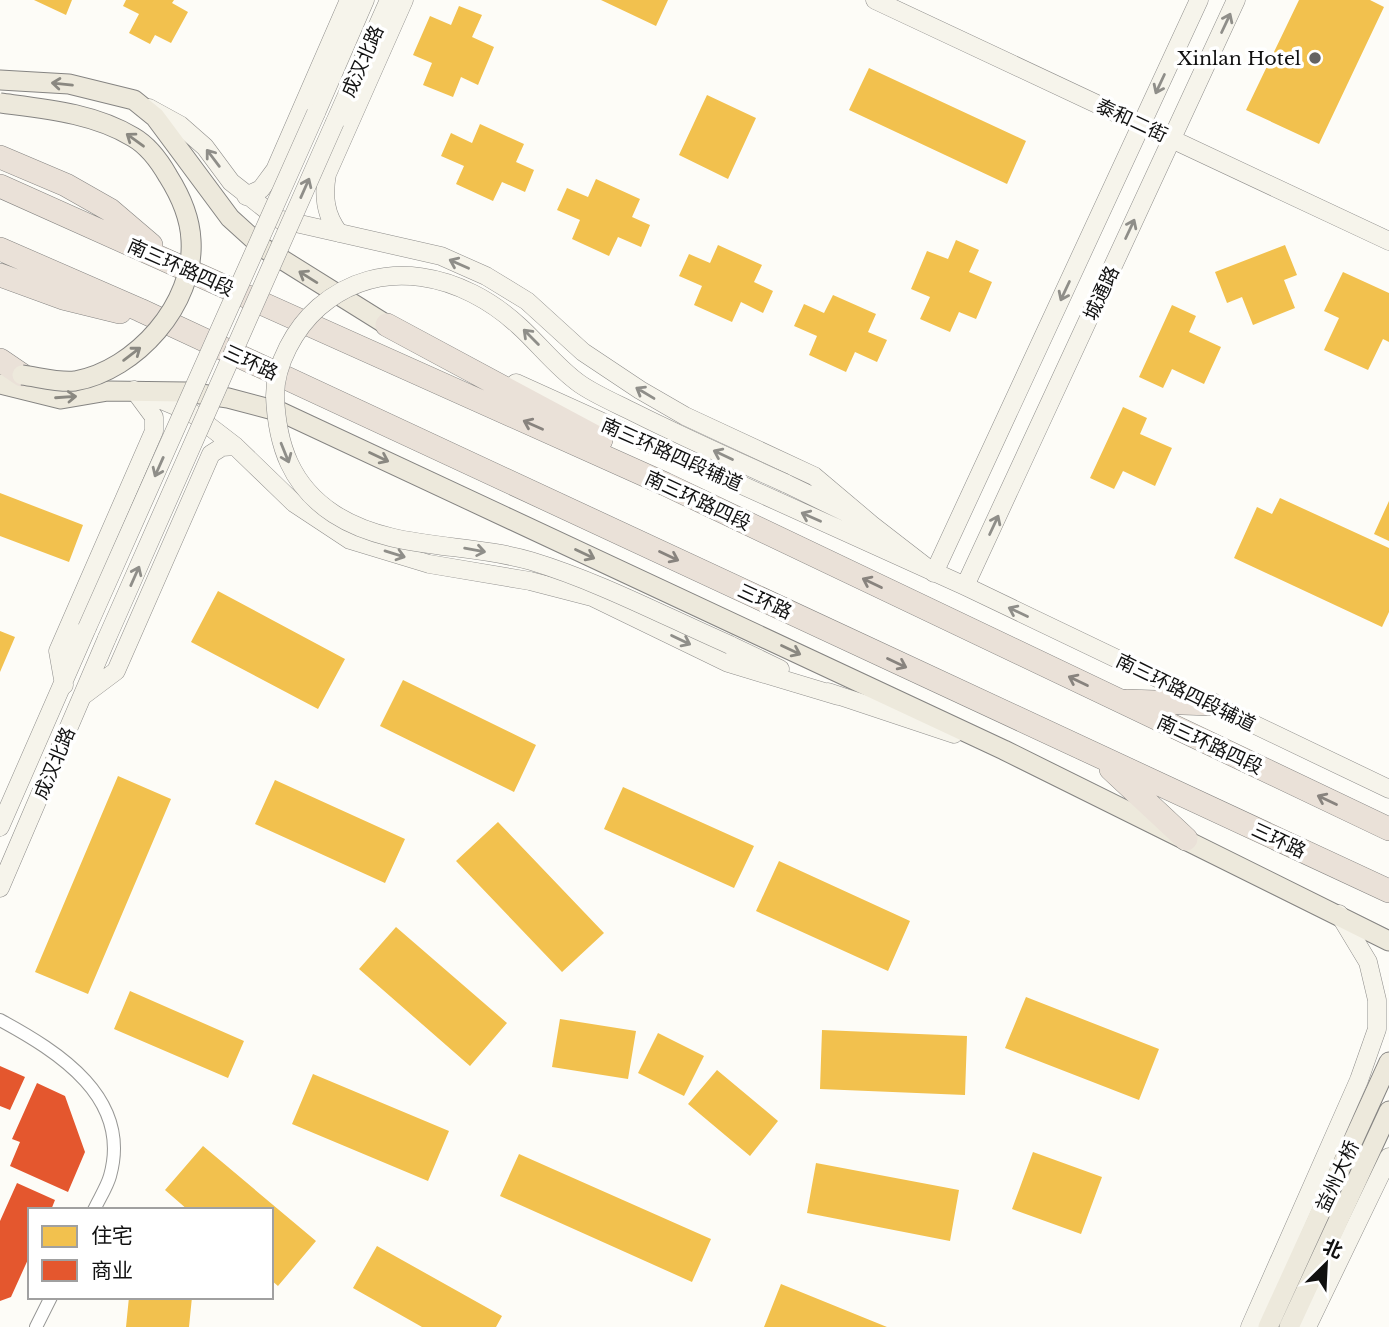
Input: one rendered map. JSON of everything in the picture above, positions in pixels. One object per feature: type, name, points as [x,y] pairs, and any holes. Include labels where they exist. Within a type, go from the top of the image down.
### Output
[{"type":"highway","points":[[0,157],[66,185],[110,210],[172,263]]},
{"type":"highway","name":"南三环路四段","points":[[0,186],[665,484],[1389,829]]},
{"type":"highway","points":[[0,249],[140,310]]},
{"type":"highway","points":[[0,275],[113,312],[140,310]]},
{"type":"highway","name":"三环路","points":[[140,310],[1389,891]]},
{"type":"highway","points":[[387,325],[825,561]]},
{"type":"highway","points":[[0,360],[22,375]]},
{"type":"highway","points":[[1118,701],[1211,704]]},
{"type":"highway","points":[[1096,755],[1186,839]]},
{"type":"main road","points":[[246,196],[261,189],[275,170],[349,0]]},
{"type":"main road","name":"成汉北路","points":[[0,827],[365,0]]},
{"type":"main road","name":"成汉北路","points":[[0,888],[107,638],[389,0]]},
{"type":"main road","points":[[339,233],[332,224],[324,195],[327,174],[404,0]]},
{"type":"main road","name":"泰和二街","points":[[875,0],[1389,241]]},
{"type":"main road","name":"城通路","points":[[934,573],[1199,0]]},
{"type":"main road","name":"城通路","points":[[965,586],[1237,0]]},
{"type":"main road","name":"南三环路四段辅道","points":[[0,80],[69,84],[134,100],[155,117],[230,218],[262,247],[387,325],[965,586],[1211,704],[1380,781],[1389,789]]},
{"type":"main road","points":[[134,100],[188,133],[205,147],[230,181],[278,219],[441,256],[486,276],[527,301],[583,352],[640,390],[685,416],[814,476],[934,573]]},
{"type":"main road","points":[[0,103],[79,115],[136,138],[161,164],[176,187],[187,215],[191,241],[188,271],[180,294],[138,351],[99,373],[73,381],[22,375],[0,365]]},
{"type":"main road","points":[[838,696],[730,645],[552,568],[527,560],[363,530],[332,513],[300,485],[282,451],[276,423],[275,384],[283,360],[307,317],[330,298],[362,282],[399,274],[429,277],[485,300],[517,324],[579,384],[648,420],[872,525]]},
{"type":"main road","points":[[0,384],[61,399],[108,391],[134,390],[201,394],[281,412],[1004,750],[1389,941]]},
{"type":"main road","points":[[64,685],[58,652],[154,431],[154,417],[134,390]]},
{"type":"main road","points":[[134,390],[162,398],[192,413],[236,446],[294,503],[350,540],[429,564],[530,580],[592,597],[728,663],[1004,750]]},
{"type":"main road","points":[[84,695],[116,671],[211,454],[209,429],[193,415],[177,414],[154,431]]},
{"type":"main road","points":[[211,454],[222,447],[236,446]]},
{"type":"main road","points":[[1250,1327],[1359,1080],[1377,1029],[1377,1000],[1368,962],[1339,914]]},
{"type":"main road","name":"益州大桥","points":[[1268,1327],[1389,1062]]},
{"type":"main road","name":"益州大桥","points":[[1289,1327],[1389,1111]]},
{"type":"main road","points":[[1307,1327],[1389,1157]]},
{"type":"street","points":[[0,1020],[76,1070],[108,1110],[115,1142],[110,1177],[95,1208]]},
{"type":"street","points":[[36,1327],[50,1299]]},
{"type":"building: 住宅","points":[[34,0],[72,0],[66,15]]},
{"type":"building: 住宅","points":[[126,0],[174,0],[172,3],[188,12],[171,43],[155,35],[150,44],[129,33],[139,14],[123,6]]},
{"type":"building: 住宅","points":[[601,0],[668,0],[656,26]]},
{"type":"building: 住宅","points":[[1299,0],[1370,0],[1384,7],[1319,144],[1246,110]]},
{"type":"building: 住宅","points":[[459,6],[482,15],[472,37],[494,47],[478,85],[461,77],[453,97],[423,85],[432,63],[413,55],[430,16],[451,25]]},
{"type":"building: 住宅","points":[[869,68],[1026,141],[1007,184],[849,110]]},
{"type":"building: 住宅","points":[[707,95],[756,118],[728,179],[679,155]]},
{"type":"building: 住宅","points":[[480,124],[524,144],[516,162],[534,170],[525,192],[502,182],[493,201],[456,184],[464,166],[441,156],[451,133],[472,143]]},
{"type":"building: 住宅","points":[[596,179],[640,199],[632,217],[650,225],[641,247],[618,237],[609,256],[572,239],[580,220],[557,210],[567,188],[588,197]]},
{"type":"building: 住宅","points":[[956,240],[979,250],[969,272],[992,282],[976,319],[959,312],[950,332],[920,319],[930,297],[911,289],[927,251],[948,259]]},
{"type":"building: 住宅","points":[[718,245],[762,265],[754,282],[773,291],[763,313],[741,302],[732,322],[694,305],[702,286],[679,276],[689,254],[710,263]]},
{"type":"building: 住宅","points":[[1285,245],[1297,275],[1284,280],[1295,308],[1253,325],[1242,297],[1227,303],[1215,272]]},
{"type":"building: 住宅","points":[[1343,272],[1389,293],[1389,342],[1383,339],[1368,370],[1324,350],[1339,318],[1324,311]]},
{"type":"building: 住宅","points":[[833,295],[876,314],[868,332],[887,340],[877,362],[855,352],[846,372],[809,355],[817,336],[794,326],[804,304],[824,313]]},
{"type":"building: 住宅","points":[[1172,305],[1196,316],[1189,332],[1221,347],[1204,384],[1172,369],[1163,388],[1139,377]]},
{"type":"building: 住宅","points":[[1123,407],[1147,418],[1140,434],[1172,448],[1155,486],[1123,471],[1114,489],[1090,478]]},
{"type":"building: 住宅","points":[[0,493],[83,525],[69,562],[0,536]]},
{"type":"building: 住宅","points":[[1280,498],[1389,548],[1389,612],[1382,627],[1234,558],[1257,507],[1272,514]]},
{"type":"building: 住宅","points":[[1389,501],[1389,541],[1374,534]]},
{"type":"building: 住宅","points":[[218,591],[345,659],[318,709],[191,642]]},
{"type":"building: 住宅","points":[[0,631],[15,637],[0,672]]},
{"type":"building: 住宅","points":[[403,680],[536,745],[514,792],[380,726]]},
{"type":"building: 住宅","points":[[118,776],[171,799],[88,994],[35,972]]},
{"type":"building: 住宅","points":[[275,780],[405,839],[385,883],[255,824]]},
{"type":"building: 住宅","points":[[623,787],[754,846],[734,888],[604,829]]},
{"type":"building: 住宅","points":[[498,822],[604,933],[562,972],[456,861]]},
{"type":"building: 住宅","points":[[779,861],[910,921],[888,971],[756,911]]},
{"type":"building: 住宅","points":[[396,927],[507,1023],[470,1066],[359,969]]},
{"type":"building: 住宅","points":[[130,991],[244,1041],[228,1078],[114,1029]]},
{"type":"building: 住宅","points":[[1026,997],[1159,1049],[1139,1100],[1005,1048]]},
{"type":"building: 住宅","points":[[560,1019],[636,1031],[628,1079],[552,1067]]},
{"type":"building: 住宅","points":[[822,1030],[967,1036],[965,1095],[820,1089]]},
{"type":"building: 住宅","points":[[658,1033],[704,1056],[684,1096],[638,1073]]},
{"type":"building: 住宅","points":[[717,1070],[778,1121],[750,1156],[688,1104]]},
{"type":"building: 住宅","points":[[313,1074],[449,1131],[428,1181],[292,1124]]},
{"type":"building: 住宅","points":[[203,1146],[316,1241],[278,1286],[273,1282],[273,1208],[186,1208],[165,1190]]},
{"type":"building: 住宅","points":[[1033,1152],[1102,1177],[1081,1234],[1012,1209]]},
{"type":"building: 住宅","points":[[519,1154],[711,1239],[692,1282],[500,1196]]},
{"type":"building: 住宅","points":[[816,1163],[959,1190],[950,1241],[807,1213]]},
{"type":"building: 住宅","points":[[377,1246],[502,1316],[496,1327],[422,1327],[353,1288]]},
{"type":"building: 住宅","points":[[781,1284],[887,1327],[764,1327]]},
{"type":"building: 住宅","points":[[129,1299],[192,1299],[189,1327],[126,1327]]},
{"type":"building: 商业","points":[[0,1066],[25,1077],[10,1110],[0,1106]]},
{"type":"building: 商业","points":[[37,1083],[65,1096],[85,1152],[68,1192],[10,1166],[20,1142],[12,1139]]},
{"type":"building: 商业","points":[[17,1183],[55,1200],[52,1208],[28,1208],[28,1259],[11,1297],[0,1301],[0,1221]]},
{"type":"place","name":"Xinlan Hotel","points":[[1315,58]]}]
